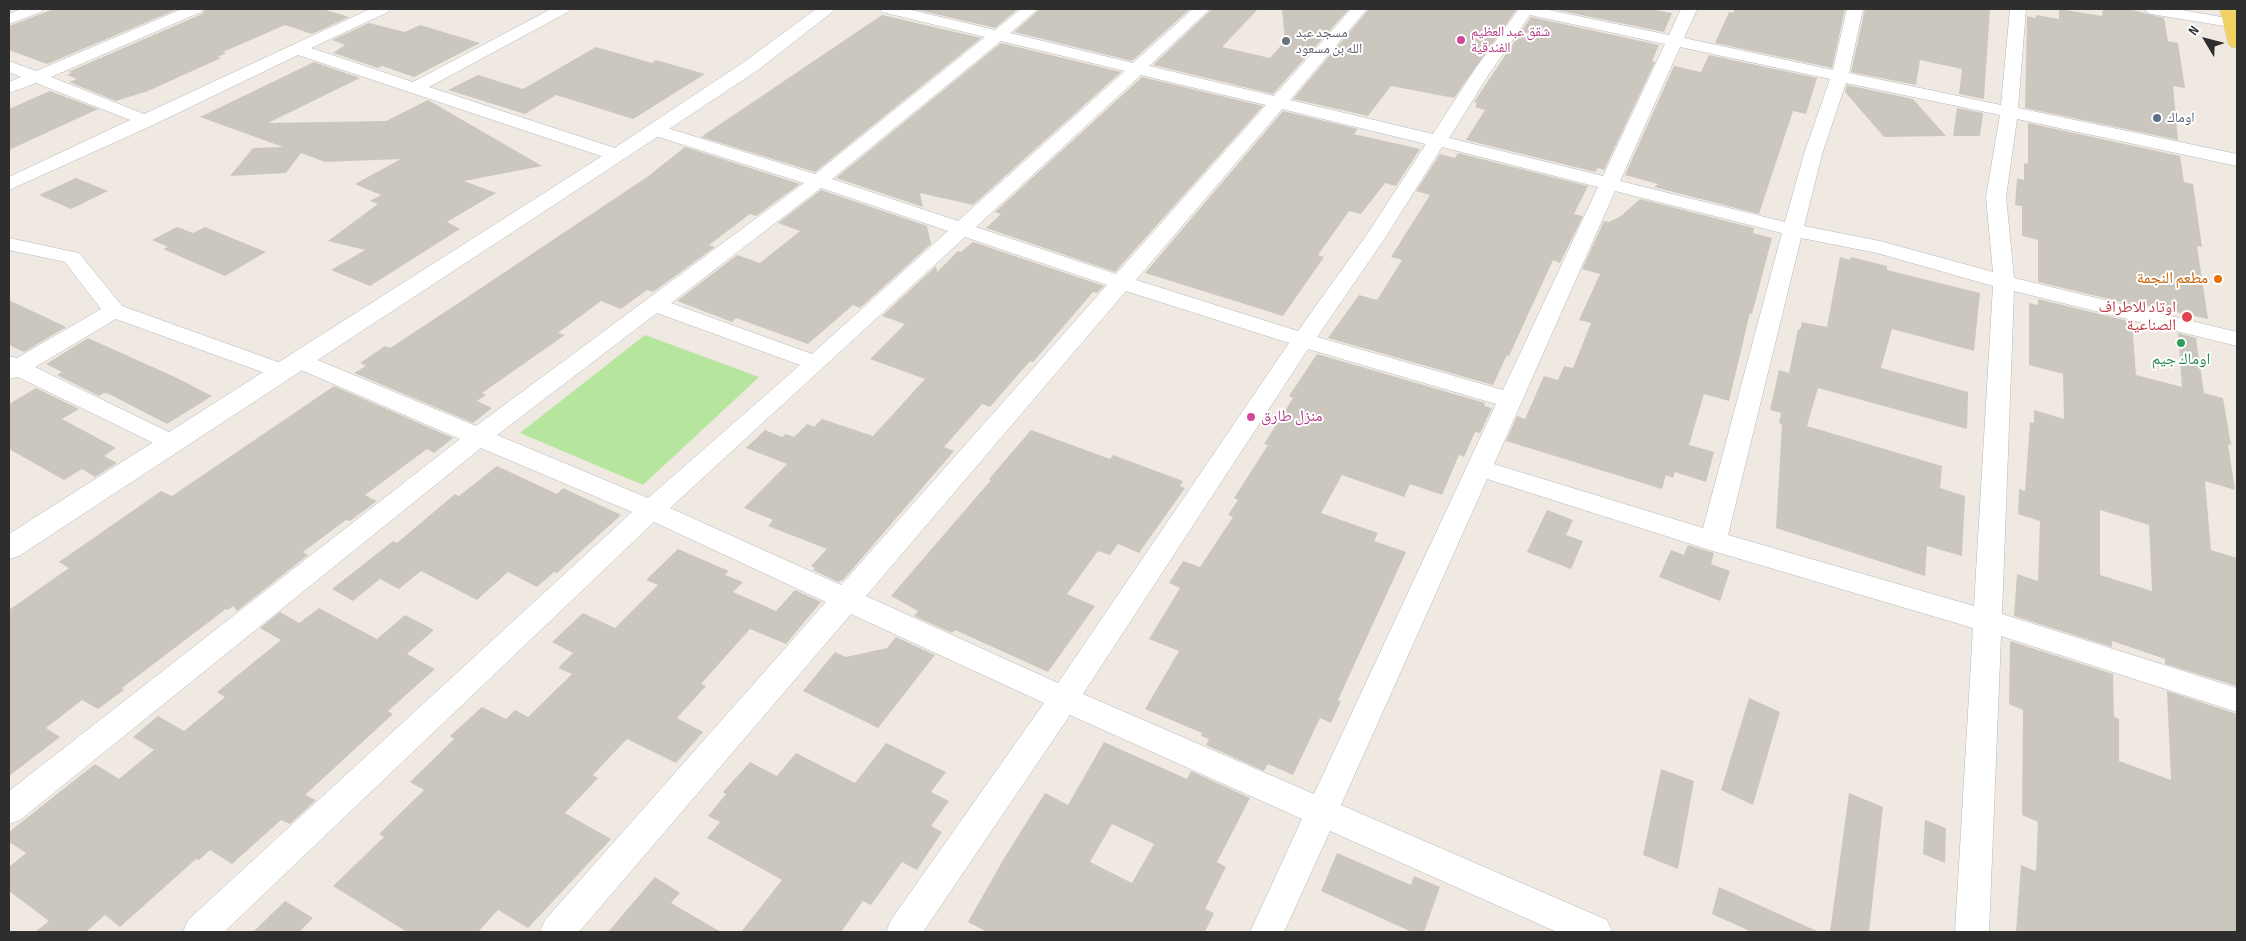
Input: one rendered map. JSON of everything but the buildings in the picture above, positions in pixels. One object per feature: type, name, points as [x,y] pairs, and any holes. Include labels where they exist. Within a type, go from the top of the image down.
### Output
[{"type":"main road","points":[[2231,16],[2237,43]]},
{"type":"street","points":[[9,19],[35,9]]},
{"type":"street","points":[[9,88],[195,9]]},
{"type":"street","points":[[9,184],[147,121],[382,9]]},
{"type":"street","points":[[414,89],[562,9]]},
{"type":"street","points":[[9,548],[655,130],[751,66],[827,9]]},
{"type":"street","points":[[888,9],[1438,141],[1793,230],[1880,248],[2004,282],[2237,339]]},
{"type":"street","points":[[9,810],[480,436],[818,181],[1030,9]]},
{"type":"street","points":[[200,932],[651,510],[816,363],[1202,9]]},
{"type":"street","points":[[557,932],[845,598],[1122,283],[1359,9]]},
{"type":"street","points":[[903,932],[1064,699],[1303,340],[1374,238],[1481,73],[1527,9],[2237,160]]},
{"type":"street","points":[[1267,932],[1688,9]]},
{"type":"street","points":[[1713,541],[1813,154],[1840,76],[1856,9]]},
{"type":"street","points":[[1972,932],[2004,282],[1996,197],[2009,112],[2018,9]]},
{"type":"street","points":[[2151,9],[2231,16]]},
{"type":"street","points":[[297,49],[617,155]]},
{"type":"street","points":[[9,66],[147,121]]},
{"type":"street","points":[[655,130],[818,181],[1122,283],[1303,340],[1510,400]]},
{"type":"street","points":[[9,244],[72,257],[114,311],[292,366],[480,436],[651,510],[1064,699],[1595,932]]},
{"type":"street","points":[[653,304],[816,363]]},
{"type":"street","points":[[12,368],[114,311]]},
{"type":"street","points":[[12,368],[172,444]]},
{"type":"street","points":[[1479,468],[1713,541],[1988,621],[2237,700]]},
{"type":"green space","points":[[645,335],[759,377],[643,485],[520,433]]},
{"type":"place","name":"شقق عبد العظيم الفندقية","points":[[1461,40]]},
{"type":"place","name":"مسجد عبد الله بن مسعود","points":[[1286,41]]},
{"type":"place","name":"اوماك","points":[[2157,118]]},
{"type":"place","name":"مطعم النجمة","points":[[2218,279]]},
{"type":"place","name":"اوتاد للاطراف الصناعية","points":[[2187,317]]},
{"type":"place","name":"اوماك جيم","points":[[2181,343]]},
{"type":"place","name":"منزل طارق","points":[[1251,417]]}]
